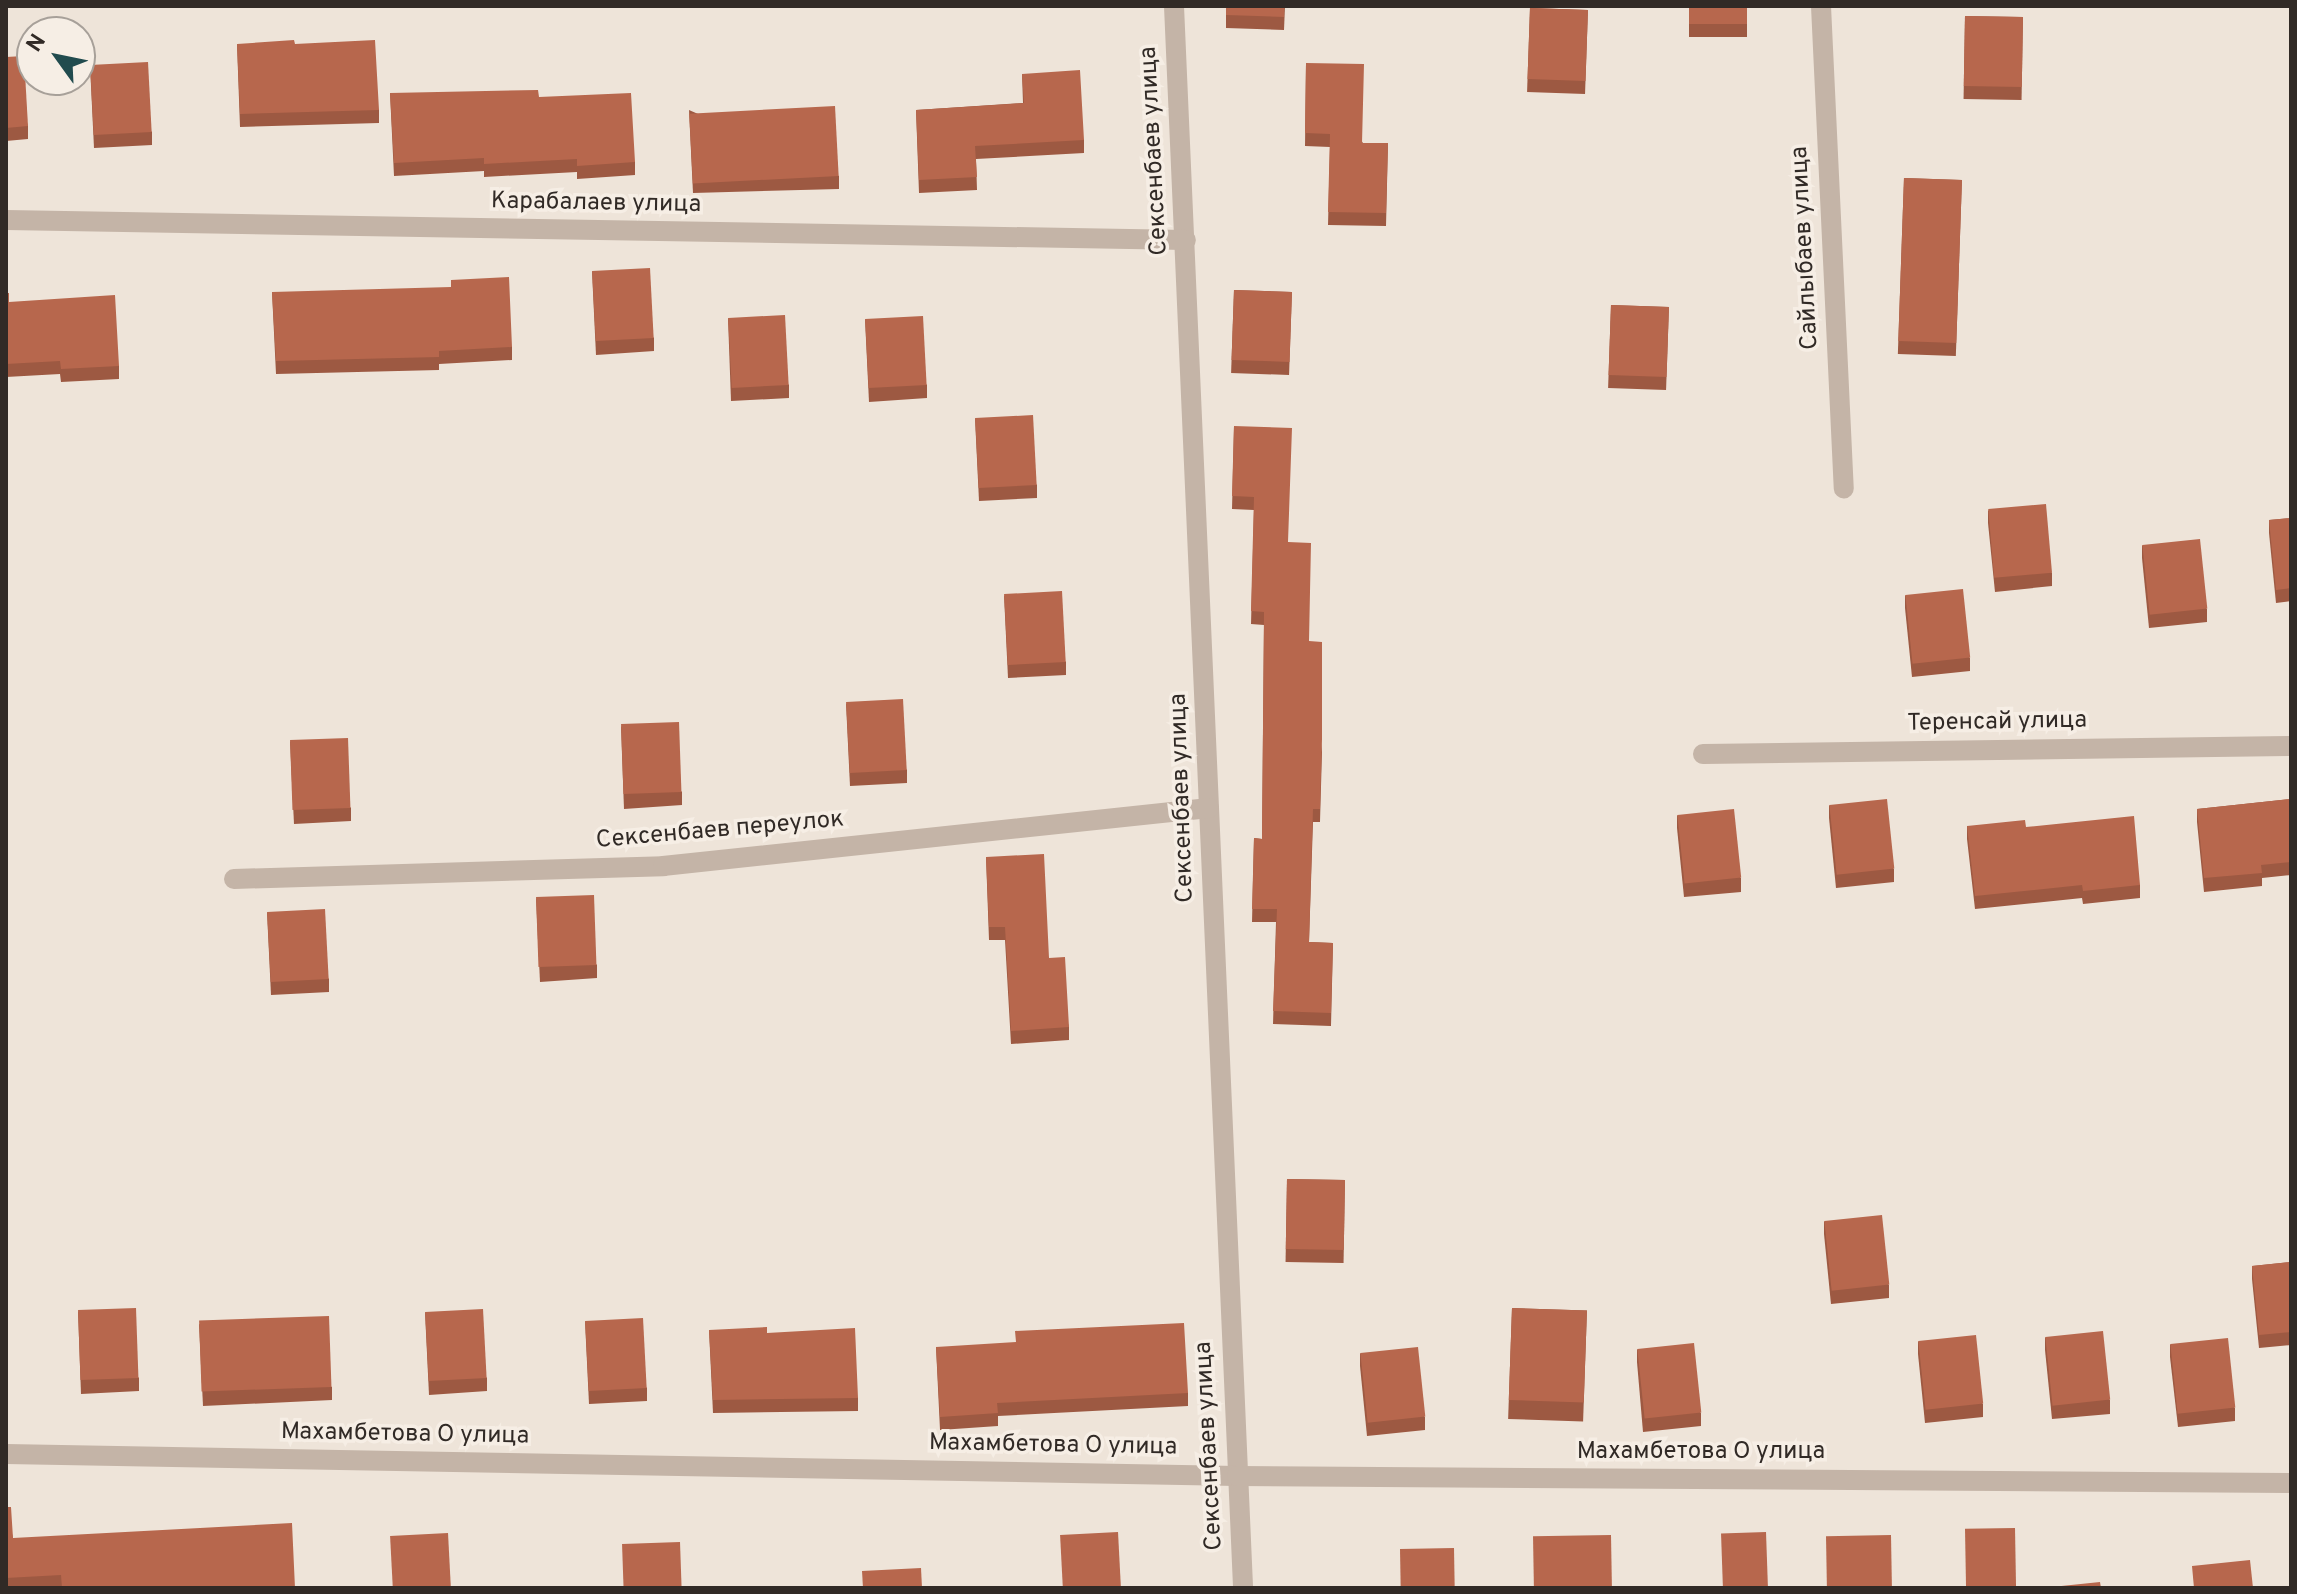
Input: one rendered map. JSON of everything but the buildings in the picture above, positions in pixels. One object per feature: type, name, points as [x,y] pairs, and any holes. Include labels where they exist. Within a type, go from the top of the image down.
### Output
[{"type":"street","name":"Сексенбаев улица","points":[[1174,6],[1243,1588]]},
{"type":"street","name":"Сайлыбаев улица","points":[[1821,6],[1844,488]]},
{"type":"street","name":"Карабалаев улица","points":[[6,220],[1186,240]]},
{"type":"street","name":"Теренсай улица","points":[[1703,754],[2291,746]]},
{"type":"street","name":"Сексенбаев переулок","points":[[234,879],[663,866],[1209,808]]},
{"type":"street","name":"Махамбетова О улица","points":[[6,1454],[1237,1476],[2291,1483]]}]
